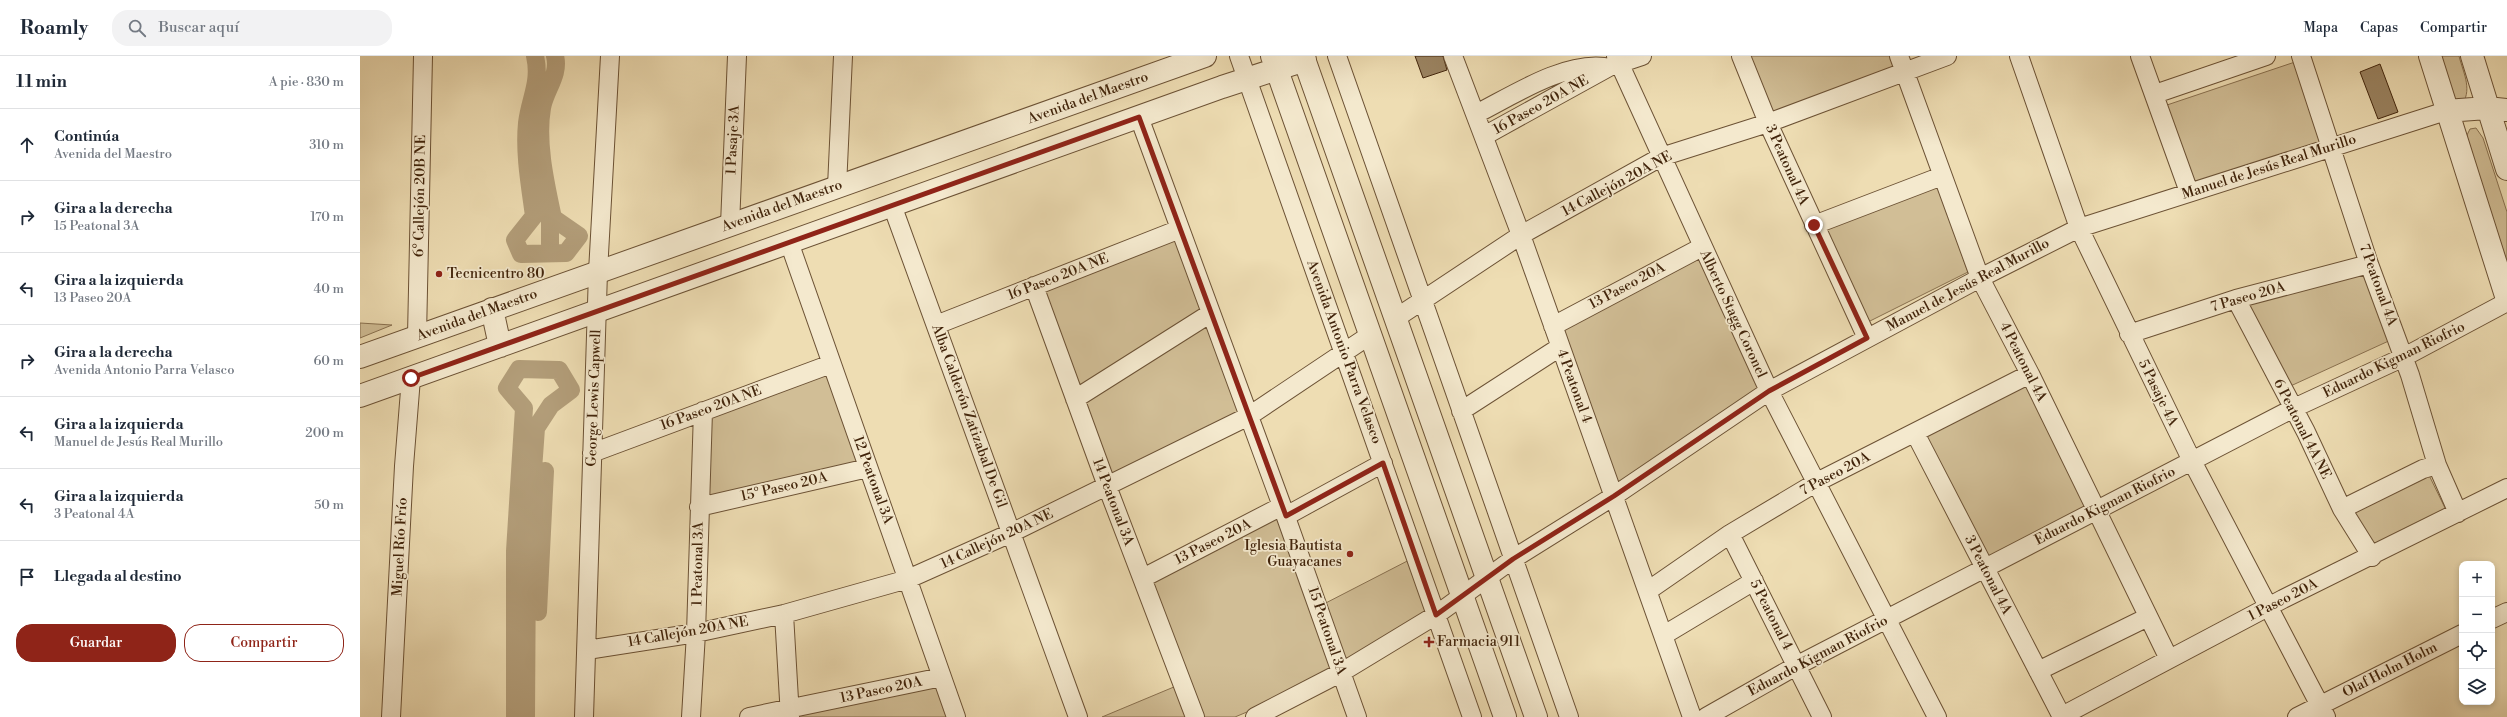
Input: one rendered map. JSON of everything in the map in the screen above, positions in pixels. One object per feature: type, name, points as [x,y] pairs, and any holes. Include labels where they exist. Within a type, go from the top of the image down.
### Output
[{"type":"street","name":"6° Callejón 20B NE","points":[[416,336],[423,56]]},
{"type":"street","name":"George Lewis Capwell","points":[[584,717],[598,311],[598,272],[610,56]]},
{"type":"street","name":"1 Pasaje 3A","points":[[730,224],[737,56]]},
{"type":"street","points":[[837,186],[843,56]]},
{"type":"street","name":"Avenida del Maestro","points":[[360,356],[1205,56]]},
{"type":"street","name":"Avenida Antonio Parra Velasco","points":[[1239,56],[1472,717]]},
{"type":"street","points":[[1337,56],[1569,717]]},
{"type":"street","name":"4 Peatonal 4","points":[[1453,56],[1521,235],[1560,347],[1649,590],[1692,717]]},
{"type":"street","name":"16 Paseo 20A NE","points":[[1484,136],[1614,62],[1642,56]]},
{"type":"street","name":"3 Peatonal 4A","points":[[1742,56],[1768,123],[1867,338]]},
{"type":"street","name":"14 Callejón 20A NE","points":[[1396,318],[1521,235],[1660,157],[1768,123],[1901,64],[1947,56]]},
{"type":"street","name":"5 Pasaje 4A","points":[[2019,56],[2079,228],[2129,334],[2192,461],[2323,711]]},
{"type":"street","points":[[2140,56],[2155,94],[2189,192]]},
{"type":"street","points":[[2155,94],[2266,56]]},
{"type":"street","name":"7 Peatonal 4A","points":[[2301,56],[2369,264],[2404,357],[2437,465],[2458,513]]},
{"type":"street","points":[[2430,56],[2446,111],[2507,301]]},
{"type":"street","points":[[2472,56],[2497,109],[2507,169]]},
{"type":"street","points":[[360,396],[1247,79],[1275,62],[1308,57],[1396,318],[1536,717]]},
{"type":"street","points":[[1275,62],[1505,717]]},
{"type":"street","points":[[1476,114],[1555,75],[1614,62]]},
{"type":"street","name":"Alberto Stagg Coronel","points":[[1614,62],[1769,391],[1937,717]]},
{"type":"street","name":"4 Peatonal 4A","points":[[1901,64],[1980,278],[2030,374],[2168,659]]},
{"type":"street","name":"Manuel de Jesús Real Murillo","points":[[1256,717],[1342,672],[1436,615],[1513,559],[1614,496],[1769,391],[1980,278],[2079,228],[2446,111],[2497,109]]},
{"type":"street","name":"15 Peatonal 3A","points":[[1139,117],[1284,511],[1357,717]]},
{"type":"street","points":[[1814,225],[1942,176]]},
{"type":"street","name":"Alba Calderón Zatizabal De Gil","points":[[892,205],[1078,717]]},
{"type":"street","name":"16 Paseo 20A NE","points":[[936,325],[1180,229]]},
{"type":"street","name":"12 Peatonal 3A","points":[[788,242],[956,717]]},
{"type":"street","name":"13 Paseo 20A","points":[[1553,326],[1702,247]]},
{"type":"street","name":"7 Paseo 20A","points":[[2129,334],[2236,298],[2369,264]]},
{"type":"street","name":"14 Peatonal 3A","points":[[1034,286],[1107,486],[1195,717]]},
{"type":"street","name":"6 Peatonal 4A NE","points":[[2236,298],[2294,408],[2342,509],[2372,557]]},
{"type":"street","name":"Eduardo Kigman Riofrio","points":[[1706,717],[1796,666],[2294,408],[2404,357],[2507,301]]},
{"type":"street","points":[[492,309],[500,346]]},
{"type":"street","points":[[1075,399],[1211,313]]},
{"type":"street","name":"14 Callejón 20A NE","points":[[587,650],[696,633],[784,614],[908,579],[1011,533],[1249,416],[1370,335]]},
{"type":"street","points":[[1461,411],[1560,347]]},
{"type":"street","name":"16 Paseo 20A NE","points":[[592,453],[832,364]]},
{"type":"street","name":"7 Paseo 20A","points":[[1649,590],[1730,534],[1816,482],[2030,374]]},
{"type":"street","name":"Miguel Río Frío","points":[[391,717],[404,466],[411,378]]},
{"type":"street","name":"1 Peatonal 3A","points":[[691,717],[696,633],[703,411]]},
{"type":"street","name":"3 Peatonal 4A","points":[[1915,433],[1984,569],[2062,717]]},
{"type":"street","name":"13 Paseo 20A","points":[[1143,578],[1383,463]]},
{"type":"street","points":[[2342,509],[2423,469],[2437,465]]},
{"type":"street","name":"15° Paseo 20A","points":[[699,507],[868,468]]},
{"type":"street","name":"1 Paseo 20A","points":[[2062,717],[2168,659],[2268,607],[2372,557],[2507,488]]},
{"type":"street","name":"5 Peatonal 4","points":[[1730,534],[1822,717]]},
{"type":"street","points":[[1664,635],[1754,582]]},
{"type":"street","points":[[2495,618],[2507,612]]},
{"type":"street","points":[[784,614],[789,713]]},
{"type":"street","points":[[2038,671],[2148,617]]},
{"type":"street","name":"Olaf Holm Holm","points":[[2297,717],[2323,711],[2459,636]]},
{"type":"street","name":"13 Paseo 20A","points":[[749,717],[789,713],[942,677]]},
{"type":"shaded area","points":[[1741,56],[1899,56],[1904,71],[1768,123]]},
{"type":"shaded area","points":[[2439,56],[2459,56],[2467,86],[2466,97],[2463,103],[2455,102]]},
{"type":"shaded area","points":[[2295,62],[2322,143],[2191,184],[2164,106]]},
{"type":"shaded area","points":[[2476,128],[2483,138],[2507,212],[2507,262],[2468,142],[2467,135],[2470,129]]},
{"type":"shaded area","points":[[1934,176],[1968,272],[1868,322],[1821,223]]},
{"type":"shaded area","points":[[1180,229],[1248,416],[1109,485],[1036,286]]},
{"type":"shaded area","points":[[1702,247],[1769,391],[1614,496],[1553,326]]},
{"type":"shaded area","points":[[2368,267],[2393,339],[2284,389],[2238,299]]},
{"type":"shaded area","points":[[360,323],[392,325],[360,338]]},
{"type":"shaded area","points":[[831,364],[868,468],[699,507],[703,411]]},
{"type":"shaded area","points":[[2030,374],[2097,511],[1984,569],[1915,433]]},
{"type":"shaded area","points":[[2426,469],[2446,510],[2371,557],[2345,509]]},
{"type":"shaded area","points":[[1281,506],[1318,607],[1417,556],[1436,615],[1342,672],[1235,717],[1102,717],[1181,684],[1143,578]]},
{"type":"shaded area","points":[[942,677],[956,717],[749,717]]},
{"type":"building","points":[[1415,56],[1443,56],[1447,70],[1423,78]]},
{"type":"building","points":[[2380,64],[2398,112],[2378,119],[2360,72]]},
{"type":"waterway","points":[[535,56],[537,74],[528,114],[526,134],[528,170],[534,216],[515,240],[521,254],[566,253],[579,236],[553,218],[543,164],[540,121],[544,101],[556,70],[555,56]]},
{"type":"waterway","points":[[550,207],[550,244]]},
{"type":"waterway","points":[[515,717],[515,551],[524,408],[507,388],[519,369],[559,370],[571,390],[551,405],[536,428],[527,553],[526,717]]},
{"type":"waterway","points":[[538,612],[545,471]]},
{"type":"place","name":"Tecnicentro 80","points":[[439,274]]},
{"type":"place","name":"Iglesia Bautista Guayacanes","points":[[1350,554]]},
{"type":"place","name":"Farmacia 911","points":[[1429,642]]},
{"type":"route","points":[[411,378],[1139,117],[1286,516],[1383,463],[1417,556],[1436,615],[1513,559],[1614,496],[1769,391],[1867,338],[1814,225]]}]
